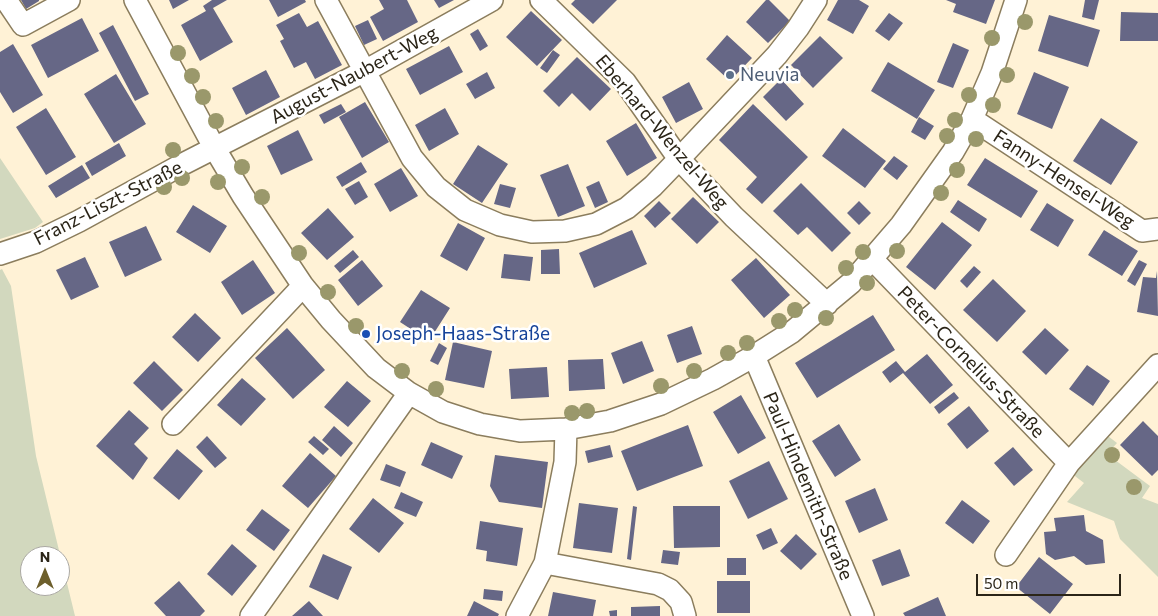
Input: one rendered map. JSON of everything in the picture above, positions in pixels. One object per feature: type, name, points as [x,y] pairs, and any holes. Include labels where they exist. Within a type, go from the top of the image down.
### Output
[{"type":"street","points":[[6,0],[23,25],[69,0]]},
{"type":"street","points":[[135,0],[215,149],[243,196],[303,286],[331,320],[376,368],[409,393],[443,412],[480,424],[520,431],[566,429],[610,421],[661,404],[713,380],[754,356],[792,332],[827,304],[873,260],[928,190],[954,152],[972,119],[992,73],[1016,0]]},
{"type":"street","points":[[326,0],[412,158],[436,187],[465,210],[500,225],[532,232],[565,231],[596,224],[627,208],[680,159],[777,55],[798,28],[816,0]]},
{"type":"street","name":"August-Naubert-Weg","points":[[215,149],[366,71],[492,0]]},
{"type":"street","name":"Eberhard-Wenzel-Weg","points":[[543,1],[625,82],[680,159],[734,217],[827,304]]},
{"type":"street","name":"Fanny-Hensel-Weg","points":[[972,119],[1142,231],[1158,229]]},
{"type":"street","name":"Franz-Liszt-Straße","points":[[0,254],[36,242],[215,149]]},
{"type":"street","name":"Peter-Cornelius-Straße","points":[[873,260],[1069,463]]},
{"type":"street","points":[[173,424],[303,286]]},
{"type":"street","name":"Paul-Hindemith-Straße","points":[[754,356],[863,616]]},
{"type":"street","points":[[1006,555],[1069,463],[1158,365]]},
{"type":"street","points":[[251,616],[409,393]]},
{"type":"street","points":[[517,616],[545,563],[565,462],[566,429]]},
{"type":"street","points":[[545,563],[658,584],[670,590],[676,596],[681,602],[685,616]]},
{"type":"green space","points":[[0,158],[43,222],[35,228],[0,239]]},
{"type":"green space","points":[[2,269],[11,286],[36,456],[58,546],[20,546],[20,596],[70,595],[75,616],[0,616],[0,270]]},
{"type":"green space","points":[[1104,433],[1117,443],[1107,454],[1150,486],[1142,498],[1158,504],[1158,577],[1120,539],[1114,521],[1067,502],[1084,483],[1071,473]]},
{"type":"building","points":[[21,0],[39,0],[39,1],[26,9]]},
{"type":"building","points":[[169,0],[189,0],[173,9]]},
{"type":"building","points":[[212,0],[227,0],[213,8],[233,42],[200,61],[181,25],[206,11],[203,6]]},
{"type":"building","points":[[269,0],[305,0],[306,2],[278,17]]},
{"type":"building","points":[[379,0],[407,0],[418,22],[383,41],[370,17],[384,9]]},
{"type":"building","points":[[434,0],[454,0],[439,8]]},
{"type":"building","points":[[575,0],[617,0],[593,24],[571,4]]},
{"type":"building","points":[[766,0],[769,0],[790,21],[768,43],[746,22]]},
{"type":"building","points":[[838,0],[859,0],[869,6],[853,34],[827,20]]},
{"type":"building","points":[[946,0],[995,0],[986,24],[953,12],[956,4]]},
{"type":"building","points":[[1085,0],[1099,0],[1094,20],[1082,17]]},
{"type":"building","points":[[531,11],[562,40],[537,66],[506,37]]},
{"type":"building","points":[[1121,12],[1158,13],[1158,41],[1120,41]]},
{"type":"building","points":[[299,13],[307,27],[318,21],[342,65],[315,79],[306,62],[294,68],[280,41],[284,39],[276,25]]},
{"type":"building","points":[[889,13],[903,23],[889,41],[875,31]]},
{"type":"building","points":[[1049,15],[1100,30],[1088,67],[1038,51]]},
{"type":"building","points":[[82,18],[99,51],[48,78],[31,45]]},
{"type":"building","points":[[368,20],[377,39],[364,45],[355,26]]},
{"type":"building","points":[[113,25],[149,94],[135,101],[99,33]]},
{"type":"building","points":[[478,29],[488,46],[480,51],[470,34]]},
{"type":"building","points":[[727,35],[752,58],[730,81],[706,59]]},
{"type":"building","points":[[820,36],[843,58],[813,88],[791,65]]},
{"type":"building","points":[[953,43],[969,50],[953,88],[937,82]]},
{"type":"building","points":[[13,44],[43,95],[13,113],[0,92],[0,52]]},
{"type":"building","points":[[449,46],[463,72],[420,95],[406,69]]},
{"type":"building","points":[[553,50],[560,55],[547,73],[540,68]]},
{"type":"building","points":[[577,57],[611,89],[590,111],[572,93],[559,107],[543,91]]},
{"type":"building","points":[[888,62],[935,90],[917,119],[871,91]]},
{"type":"building","points":[[266,70],[280,97],[246,115],[232,88]]},
{"type":"building","points":[[487,72],[495,88],[475,99],[466,84]]},
{"type":"building","points":[[1034,72],[1069,87],[1052,129],[1017,114]]},
{"type":"building","points":[[116,74],[146,124],[114,143],[84,94]]},
{"type":"building","points":[[781,79],[804,104],[786,121],[763,97]]},
{"type":"building","points":[[689,82],[703,109],[676,123],[662,97]]},
{"type":"building","points":[[365,102],[389,142],[362,158],[339,117]]},
{"type":"building","points":[[341,104],[346,112],[324,124],[319,115]]},
{"type":"building","points":[[753,104],[808,157],[762,204],[746,189],[757,177],[719,140]]},
{"type":"building","points":[[46,108],[76,157],[46,175],[16,127]]},
{"type":"building","points":[[445,108],[459,134],[429,151],[415,125]]},
{"type":"building","points":[[919,117],[934,126],[925,140],[911,132]]},
{"type":"building","points":[[1101,118],[1138,142],[1111,185],[1073,161]]},
{"type":"building","points":[[636,123],[657,158],[627,176],[606,141]]},
{"type":"building","points":[[843,128],[886,161],[865,188],[822,156]]},
{"type":"building","points":[[298,130],[313,160],[281,175],[267,146]]},
{"type":"building","points":[[119,143],[126,156],[92,176],[85,163]]},
{"type":"building","points":[[478,145],[508,164],[482,203],[453,184]]},
{"type":"building","points":[[894,156],[908,166],[897,180],[883,169]]},
{"type":"building","points":[[985,158],[1038,191],[1021,218],[967,185]]},
{"type":"building","points":[[361,162],[367,172],[342,187],[336,177]]},
{"type":"building","points":[[568,164],[585,206],[558,217],[540,175]]},
{"type":"building","points":[[82,165],[90,178],[56,198],[48,186]]},
{"type":"building","points":[[401,168],[418,196],[390,212],[374,184]]},
{"type":"building","points":[[359,181],[368,197],[355,205],[345,189]]},
{"type":"building","points":[[599,181],[608,202],[595,208],[586,187]]},
{"type":"building","points":[[801,183],[851,233],[832,252],[807,227],[798,235],[773,211]]},
{"type":"building","points":[[500,184],[516,188],[510,208],[494,204]]},
{"type":"building","points":[[693,197],[719,222],[697,244],[671,219]]},
{"type":"building","points":[[958,200],[987,219],[979,232],[950,212]]},
{"type":"building","points":[[659,201],[671,213],[655,228],[644,216]]},
{"type":"building","points":[[859,201],[871,213],[859,225],[847,213]]},
{"type":"building","points":[[1047,203],[1074,220],[1058,247],[1030,230]]},
{"type":"building","points":[[193,205],[227,226],[210,253],[176,232]]},
{"type":"building","points":[[328,208],[354,237],[327,260],[301,233]]},
{"type":"building","points":[[942,222],[972,245],[935,290],[906,267]]},
{"type":"building","points":[[458,223],[485,238],[467,271],[440,256]]},
{"type":"building","points":[[146,226],[162,260],[125,277],[109,242]]},
{"type":"building","points":[[632,230],[647,264],[594,288],[579,253]]},
{"type":"building","points":[[1104,230],[1138,251],[1122,276],[1088,255]]},
{"type":"building","points":[[559,249],[560,274],[541,274],[541,250]]},
{"type":"building","points":[[353,250],[359,257],[340,273],[334,266]]},
{"type":"building","points":[[504,254],[533,257],[530,281],[501,278]]},
{"type":"building","points":[[85,257],[99,287],[71,300],[56,270]]},
{"type":"building","points":[[756,258],[790,295],[764,318],[731,280]]},
{"type":"building","points":[[253,260],[275,293],[242,315],[221,282]]},
{"type":"building","points":[[362,260],[383,286],[358,306],[338,280]]},
{"type":"building","points":[[1139,260],[1147,264],[1135,286],[1127,281]]},
{"type":"building","points":[[974,266],[981,272],[967,288],[960,281]]},
{"type":"building","points":[[1157,271],[1158,316],[1137,312],[1143,277],[1156,278]]},
{"type":"building","points":[[993,279],[1026,311],[997,342],[963,310]]},
{"type":"building","points":[[421,290],[450,308],[429,341],[400,322]]},
{"type":"building","points":[[195,313],[221,338],[198,362],[172,337]]},
{"type":"building","points":[[873,315],[895,350],[817,398],[795,363]]},
{"type":"building","points":[[692,326],[702,354],[677,363],[667,335]]},
{"type":"building","points":[[287,328],[325,370],[293,399],[255,358]]},
{"type":"building","points":[[1045,328],[1069,350],[1046,375],[1022,352]]},
{"type":"building","points":[[642,341],[654,371],[623,384],[611,353]]},
{"type":"building","points":[[453,342],[492,351],[484,388],[445,380]]},
{"type":"building","points":[[439,343],[447,348],[438,365],[430,361]]},
{"type":"building","points":[[927,354],[953,385],[930,404],[903,373],[890,383],[882,372],[896,361],[905,372]]},
{"type":"building","points":[[603,359],[605,389],[569,391],[568,360]]},
{"type":"building","points":[[154,361],[183,390],[162,411],[133,383]]},
{"type":"building","points":[[1087,365],[1110,381],[1093,406],[1069,389]]},
{"type":"building","points":[[547,367],[549,397],[511,399],[509,369]]},
{"type":"building","points":[[242,378],[266,399],[241,426],[217,405]]},
{"type":"building","points":[[347,381],[371,401],[348,427],[324,407]]},
{"type":"building","points":[[954,392],[959,398],[939,414],[934,407]]},
{"type":"building","points":[[741,395],[766,438],[738,454],[713,412]]},
{"type":"building","points":[[969,406],[989,431],[967,449],[947,424]]},
{"type":"building","points":[[129,410],[149,428],[134,444],[148,458],[133,480],[96,446]]},
{"type":"building","points":[[1143,421],[1158,436],[1158,470],[1152,476],[1120,445]]},
{"type":"building","points":[[839,424],[861,460],[835,477],[812,441]]},
{"type":"building","points":[[688,425],[703,466],[637,491],[621,451]]},
{"type":"building","points":[[334,426],[353,443],[341,457],[322,440]]},
{"type":"building","points":[[207,436],[227,458],[215,468],[196,447]]},
{"type":"building","points":[[314,436],[329,449],[323,455],[308,442]]},
{"type":"building","points":[[431,442],[463,456],[452,479],[421,465]]},
{"type":"building","points":[[610,445],[613,457],[588,463],[585,451]]},
{"type":"building","points":[[1013,447],[1033,470],[1014,486],[994,463]]},
{"type":"building","points":[[177,449],[203,471],[179,500],[153,478]]},
{"type":"building","points":[[310,453],[336,476],[308,508],[282,486]]},
{"type":"building","points":[[495,455],[548,462],[542,508],[499,502],[490,486]]},
{"type":"building","points":[[769,461],[788,499],[748,519],[729,481]]},
{"type":"building","points":[[386,464],[406,472],[400,487],[380,480]]},
{"type":"building","points":[[875,488],[888,520],[859,533],[845,501]]},
{"type":"building","points":[[401,492],[423,502],[416,517],[394,508]]},
{"type":"building","points":[[373,498],[404,523],[379,553],[349,529]]},
{"type":"building","points":[[962,500],[990,521],[973,544],[945,523]]},
{"type":"building","points":[[579,503],[618,508],[612,553],[573,548]]},
{"type":"building","points":[[633,506],[637,507],[631,560],[627,559]]},
{"type":"building","points":[[673,506],[720,506],[720,547],[674,548]]},
{"type":"building","points":[[262,509],[290,530],[274,551],[246,530]]},
{"type":"building","points":[[1084,515],[1086,531],[1103,540],[1105,563],[1086,565],[1074,556],[1055,560],[1046,554],[1044,532],[1056,531],[1054,518]]},
{"type":"building","points":[[480,521],[523,528],[517,566],[486,561],[487,551],[476,549]]},
{"type":"building","points":[[771,528],[778,543],[763,550],[756,535]]},
{"type":"building","points":[[796,534],[817,554],[801,570],[780,551]]},
{"type":"building","points":[[232,544],[257,566],[232,596],[207,574]]},
{"type":"building","points":[[900,549],[910,576],[882,586],[872,560]]},
{"type":"building","points":[[663,550],[680,552],[678,565],[661,563]]},
{"type":"building","points":[[323,554],[352,567],[338,600],[309,587]]},
{"type":"building","points":[[1039,557],[1073,584],[1050,614],[1016,587]]},
{"type":"building","points":[[727,558],[746,558],[746,575],[727,575]]},
{"type":"building","points":[[179,581],[205,611],[200,616],[166,616],[154,603]]},
{"type":"building","points":[[717,581],[750,581],[750,613],[717,613]]},
{"type":"building","points":[[484,589],[503,591],[502,601],[483,599]]},
{"type":"building","points":[[553,592],[596,600],[593,616],[548,616]]},
{"type":"building","points":[[938,597],[946,616],[905,616],[903,613]]},
{"type":"building","points":[[309,601],[323,616],[292,616]]},
{"type":"building","points":[[474,601],[499,614],[498,616],[467,616]]},
{"type":"building","points":[[660,606],[660,616],[631,616],[631,607]]},
{"type":"building","points":[[617,610],[617,616],[610,616],[609,611]]},
{"type":"place","name":"Neuvia","points":[[730,75]]},
{"type":"place","name":"Joseph-Haas-Straße","points":[[366,334]]}]
